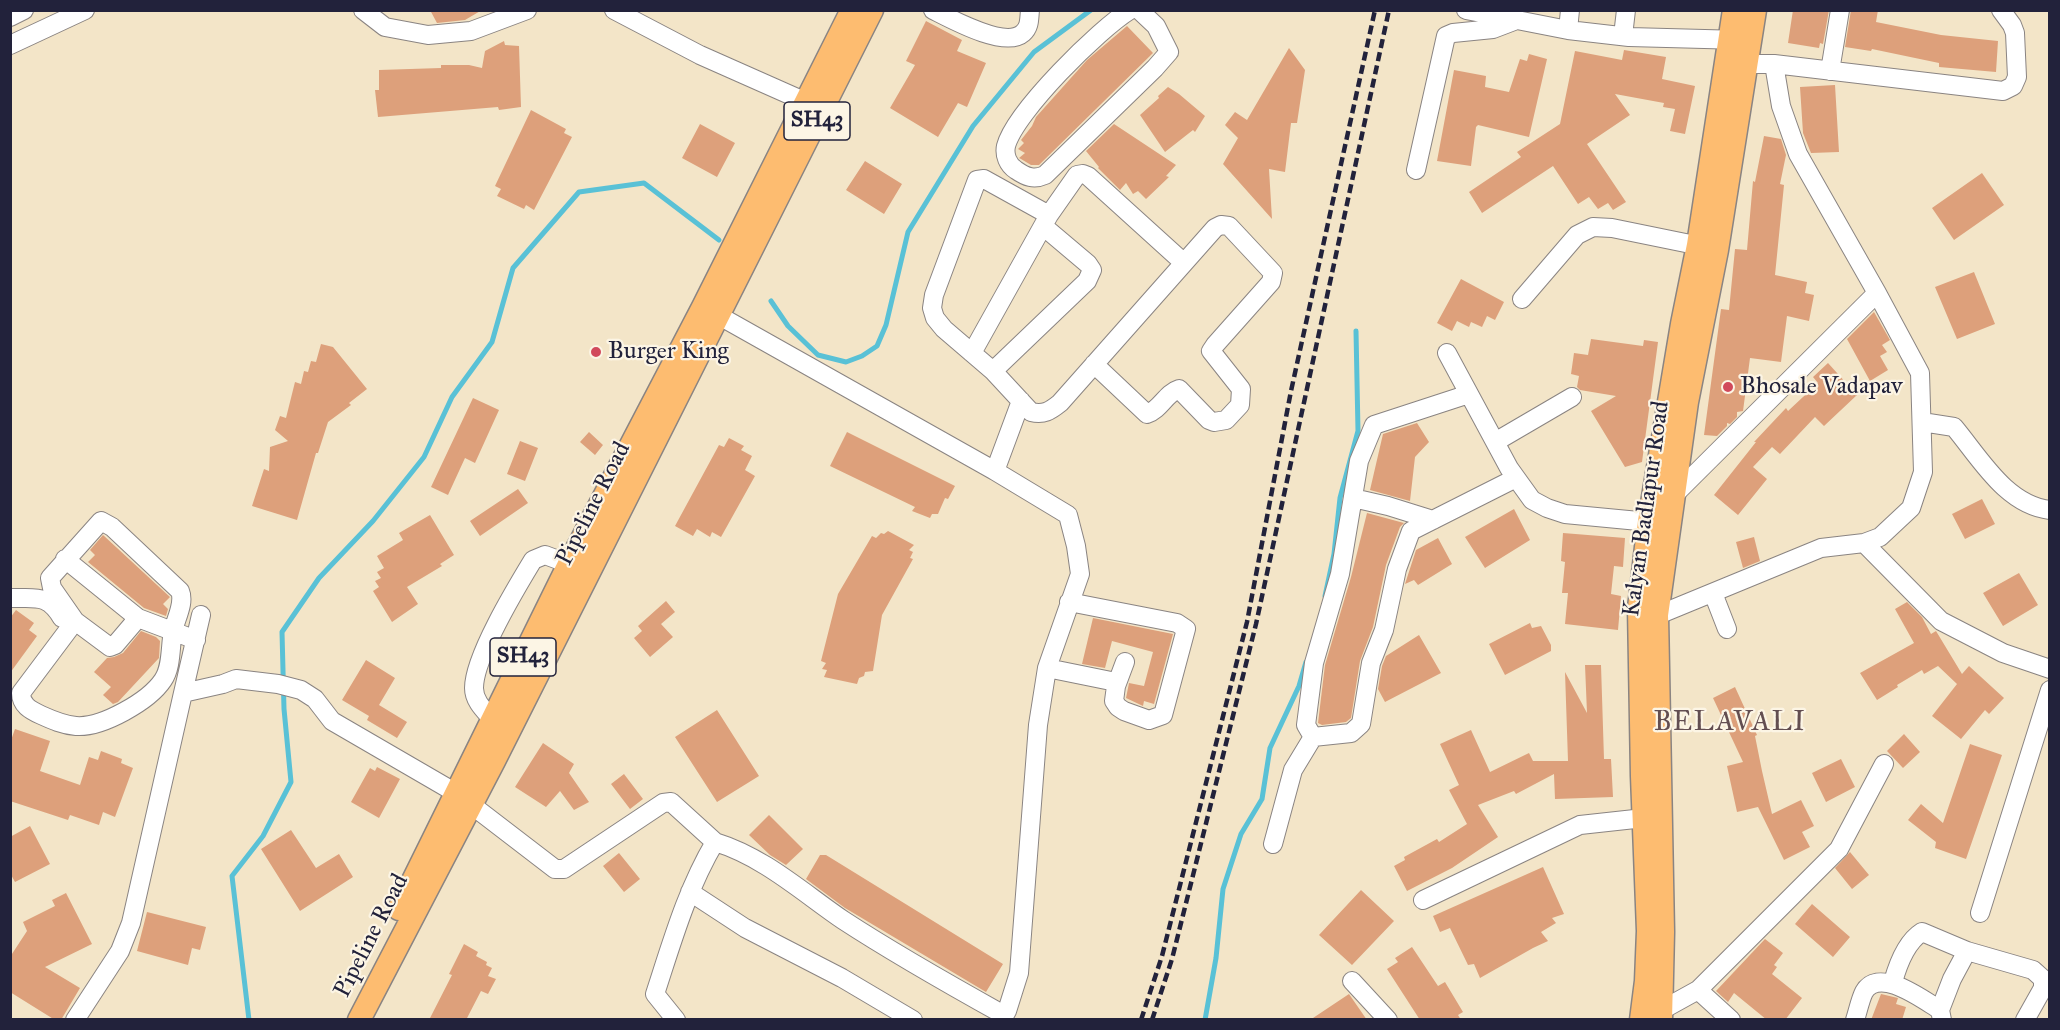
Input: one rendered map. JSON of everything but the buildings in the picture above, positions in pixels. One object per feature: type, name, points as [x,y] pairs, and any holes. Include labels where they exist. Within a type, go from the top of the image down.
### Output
[{"type":"main road","name":"Pipeline Road","points":[[711,312],[806,102],[852,10]]},
{"type":"main road","name":"Pipeline Road","points":[[344,1020],[464,798],[492,720],[872,10]]},
{"type":"main road","points":[[1707,247],[1739,40],[1734,10]]},
{"type":"main road","name":"Kalyan Badlapur Road","points":[[1652,1017],[1656,932],[1648,619],[1657,518],[1673,497],[1678,400],[1707,247],[1746,64],[1739,40],[1755,10]]},
{"type":"main road","points":[[1657,518],[1678,400]]},
{"type":"main road","name":"Pipeline Road","points":[[359,1020],[578,562]]},
{"type":"street","points":[[10,17],[24,10]]},
{"type":"street","points":[[10,45],[85,10]]},
{"type":"street","points":[[363,10],[385,27],[428,35],[471,31],[527,10]]},
{"type":"street","points":[[614,10],[700,55],[806,102]]},
{"type":"street","points":[[933,10],[974,30],[995,36],[1011,37],[1023,33],[1029,25],[1030,10]]},
{"type":"street","points":[[1130,10],[1052,79],[1024,115],[1006,147],[1006,157],[1011,167],[1023,176],[1037,179],[1045,175],[1169,52],[1156,26],[1138,10]]},
{"type":"street","points":[[1466,10],[1498,14],[1516,20],[1568,30],[1623,36],[1739,40]]},
{"type":"street","points":[[1568,30],[1570,10]]},
{"type":"street","points":[[1623,36],[1626,10]]},
{"type":"street","points":[[1830,71],[1839,10]]},
{"type":"street","points":[[1746,64],[1774,64],[2003,91],[2013,86],[2017,77],[2015,33],[2001,10]]},
{"type":"street","points":[[1416,170],[1446,36],[1453,33],[1493,29],[1516,20]]},
{"type":"street","points":[[1648,619],[1821,548],[1864,543],[1880,537],[1911,508],[1923,472],[1920,373],[1798,154],[1781,106],[1774,64]]},
{"type":"street","points":[[972,353],[1046,221],[1073,179],[1083,174],[1184,263]]},
{"type":"street","points":[[993,371],[1087,281],[1092,270],[1046,221],[984,179],[977,180],[934,295],[932,308],[935,318],[944,329],[993,371],[1031,412],[1043,414],[1060,403],[1094,364],[1215,228],[1226,225],[1273,273],[1271,282],[1211,351],[1241,389],[1240,405],[1233,416],[1226,420],[1220,422],[1209,420],[1179,389],[1153,412],[1147,414],[1094,364]]},
{"type":"street","points":[[1522,299],[1578,236],[1593,227],[1612,228],[1707,247]]},
{"type":"street","points":[[1673,497],[1877,293]]},
{"type":"street","points":[[183,693],[236,679],[278,684],[301,690],[315,699],[332,721],[464,798],[555,869],[564,868],[663,803],[671,802],[715,842],[736,849],[768,866],[844,920],[1003,1017],[1019,973],[1038,725],[1047,668],[1080,574],[1077,546],[1068,515],[995,471],[711,312]]},
{"type":"street","points":[[1447,353],[1495,442],[1532,500],[1565,514],[1657,518]]},
{"type":"street","points":[[1313,736],[1306,725],[1314,663],[1340,574],[1359,461],[1374,425],[1469,394]]},
{"type":"street","points":[[995,471],[1021,402]]},
{"type":"street","points":[[1495,442],[1552,409],[1576,403]]},
{"type":"street","points":[[1922,422],[1953,427],[2005,489],[2028,505],[2049,510]]},
{"type":"street","points":[[1313,736],[1351,734],[1361,724],[1371,663],[1384,630],[1397,569],[1411,531],[1516,478]]},
{"type":"street","points":[[1353,498],[1433,520]]},
{"type":"street","points":[[75,621],[21,693],[21,699],[35,712],[59,723],[77,726],[99,723],[135,704],[156,688],[166,675],[173,631],[182,599],[180,591],[105,521],[101,521],[65,559],[50,578],[50,583],[75,621],[110,647],[115,645],[138,618]]},
{"type":"street","points":[[1864,543],[1941,621],[2003,652],[2049,669]]},
{"type":"street","points":[[492,720],[476,701],[474,688],[478,667],[492,634],[533,560],[545,555],[578,562]]},
{"type":"street","points":[[65,559],[138,618],[196,640]]},
{"type":"street","points":[[1713,592],[1727,628]]},
{"type":"street","points":[[10,598],[43,599],[54,605],[62,618],[61,631],[10,687]]},
{"type":"street","points":[[1069,602],[1177,623],[1186,629],[1164,715],[1149,720],[1118,707],[1114,701],[1116,686],[1125,662]]},
{"type":"street","points":[[75,1020],[120,951],[131,923],[201,615]]},
{"type":"street","points":[[1047,668],[1111,681],[1116,686]]},
{"type":"street","points":[[1980,913],[2049,690]]},
{"type":"street","points":[[1273,844],[1293,770],[1313,736]]},
{"type":"street","points":[[1652,1017],[1698,990],[1839,849],[1884,764]]},
{"type":"street","points":[[1423,900],[1580,825],[1653,813]]},
{"type":"street","points":[[676,1020],[655,994],[688,896],[715,842]]},
{"type":"street","points":[[688,896],[842,978],[913,1020]]},
{"type":"street","points":[[1893,982],[1897,965],[1914,937],[1922,932],[1967,951],[2033,970],[2043,978],[2043,988],[2025,1020]]},
{"type":"street","points":[[1855,1020],[1865,990],[1874,984],[1893,982],[1941,1015],[1952,979],[1967,951]]},
{"type":"street","points":[[1352,981],[1388,1020]]},
{"type":"street","points":[[1698,990],[1731,1020]]},
{"type":"waterway","points":[[771,301],[788,326],[818,355],[846,362],[862,356],[877,346],[886,325],[908,232],[973,126],[1034,52],[1091,10]]},
{"type":"waterway","points":[[249,1020],[232,876],[263,836],[291,782],[284,709],[282,632],[319,578],[373,521],[424,457],[452,397],[492,342],[513,268],[579,192],[644,183],[719,240]]},
{"type":"waterway","points":[[1325,596],[1334,554],[1340,498],[1358,431],[1356,331]]},
{"type":"waterway","points":[[1205,1020],[1216,958],[1223,889],[1241,834],[1262,799],[1270,748],[1299,686],[1306,662]]},
{"type":"railway","points":[[1141,1020],[1162,956],[1247,622],[1291,391],[1375,10]]},
{"type":"railway","points":[[1152,1020],[1172,959],[1256,624],[1389,10]]},
{"type":"place","name":"Burger King","points":[[596,352]]},
{"type":"place","name":"Bhosale Vadapav","points":[[1728,387]]},
{"type":"district","name":"BELAVALI","points":[[1730,723]]}]
